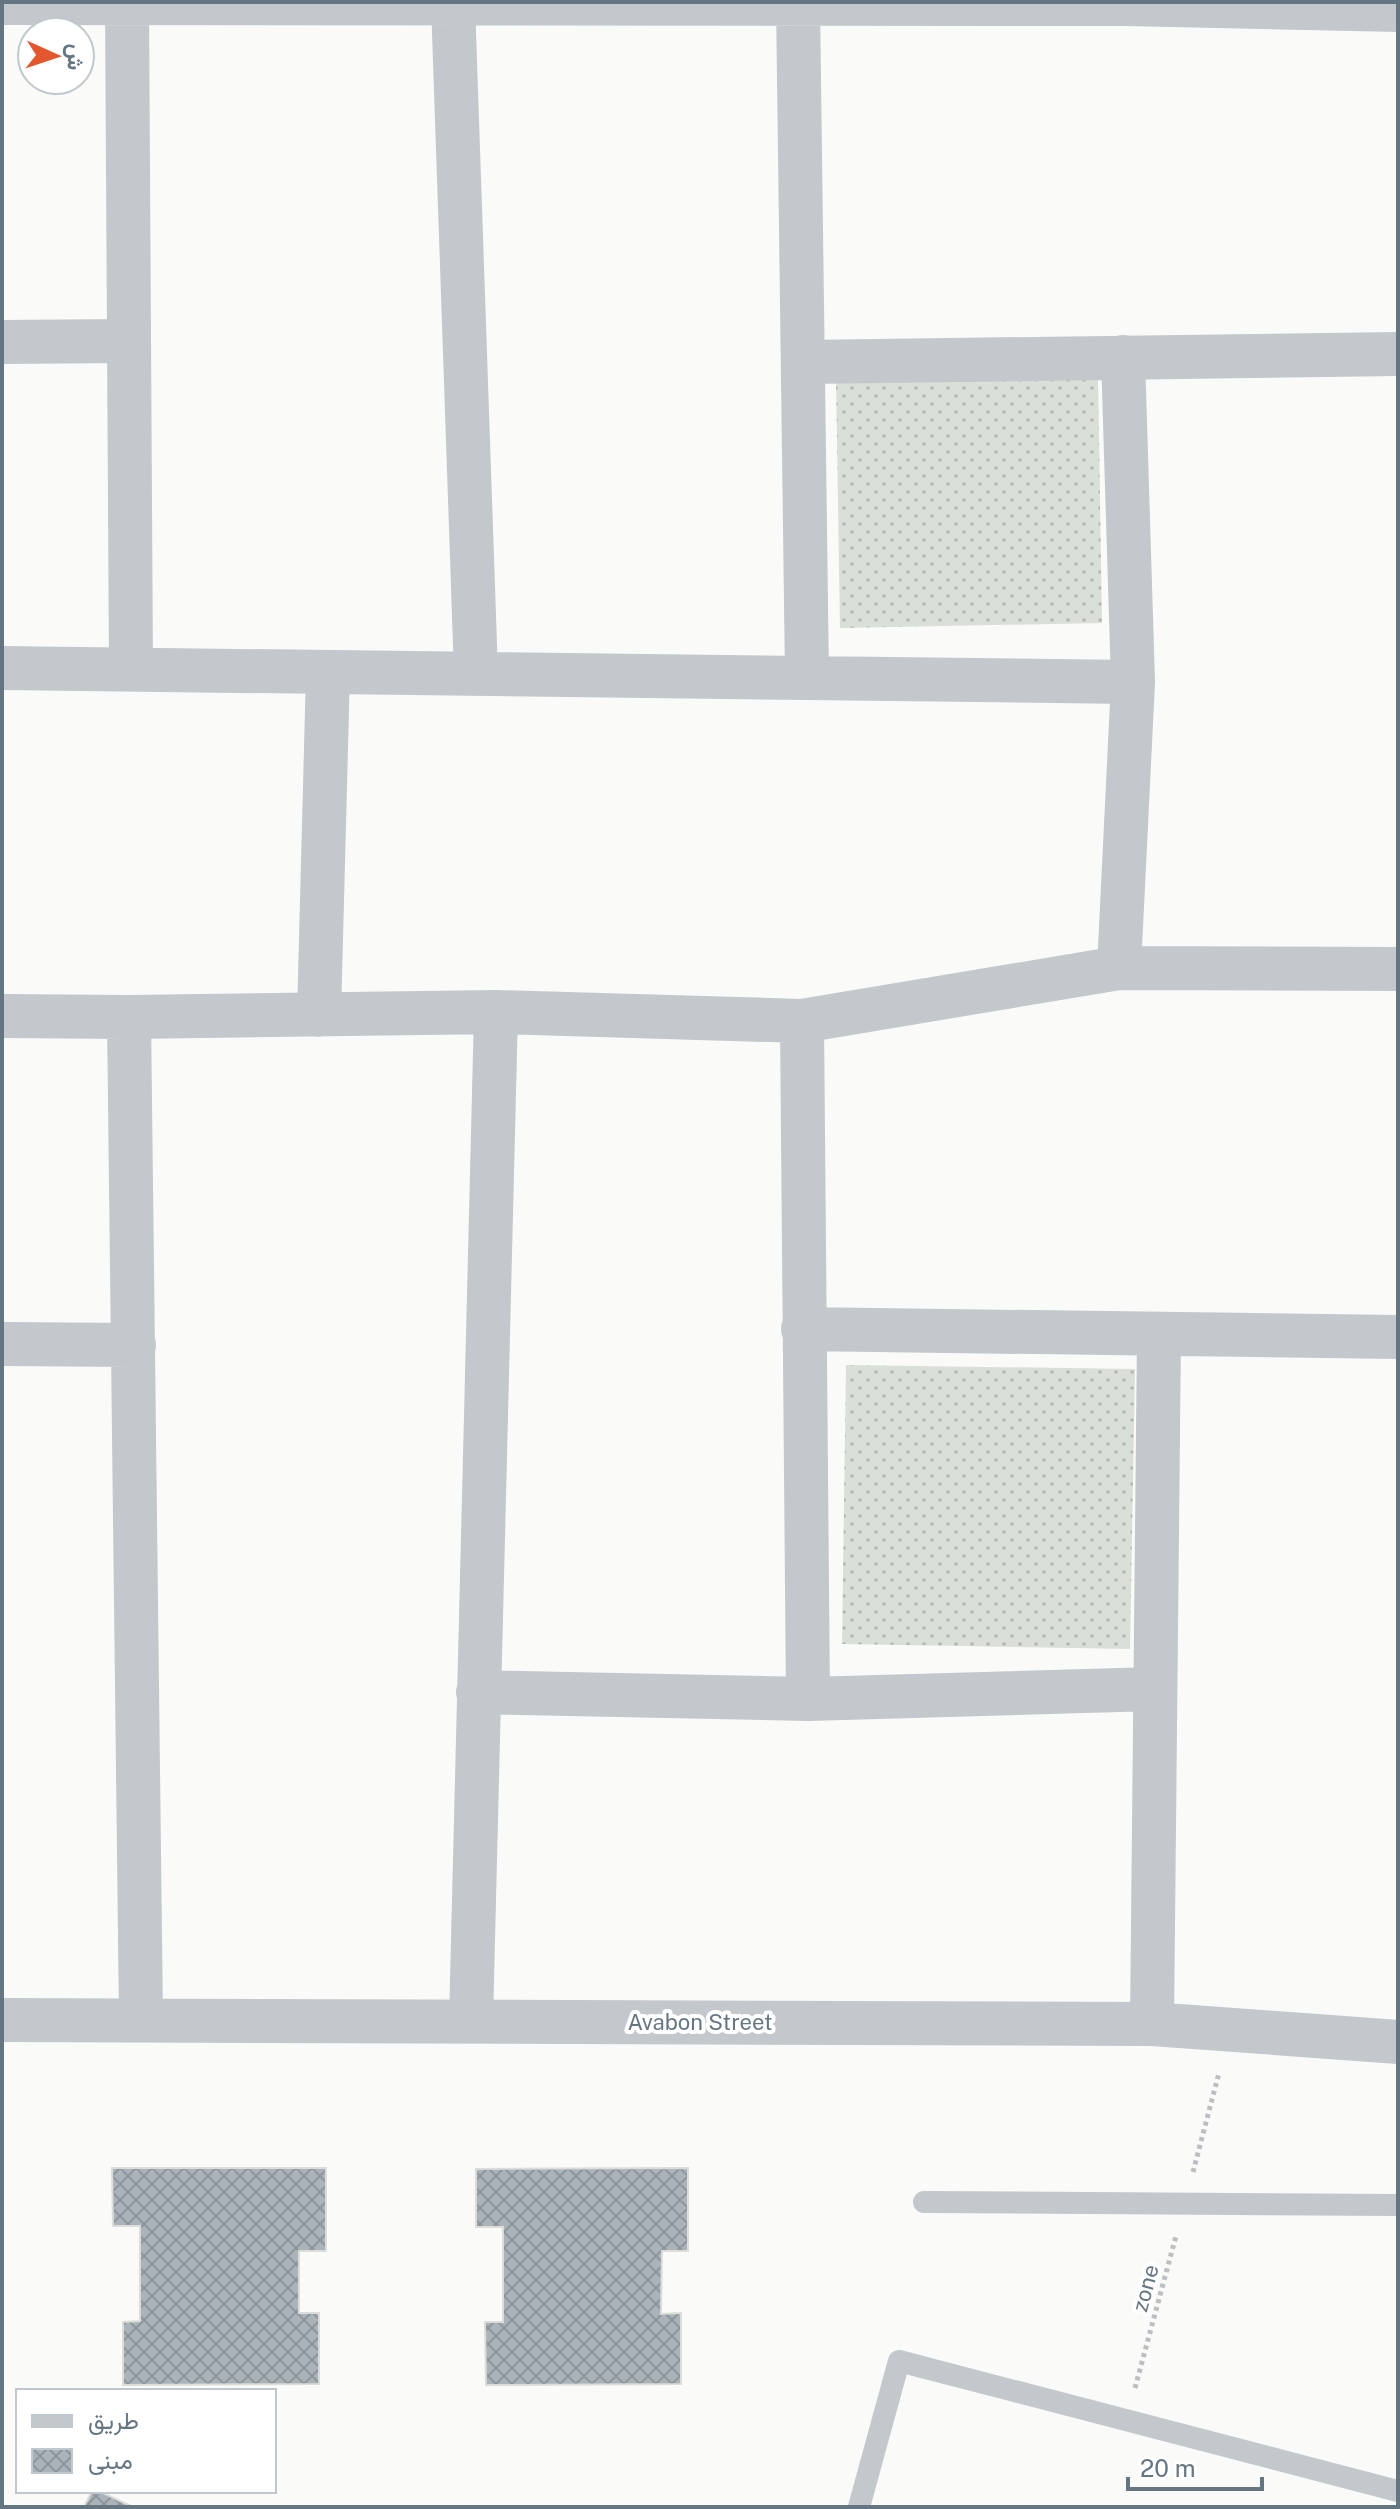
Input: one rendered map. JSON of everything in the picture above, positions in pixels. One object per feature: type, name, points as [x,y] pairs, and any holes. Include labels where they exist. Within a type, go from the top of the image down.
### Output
[{"type":"street","points":[[2,3],[1126,3],[1398,10]]},
{"type":"street","points":[[127,3],[131,669]]},
{"type":"street","points":[[453,3],[476,674]]},
{"type":"street","points":[[798,4],[807,678]]},
{"type":"street","points":[[2,342],[128,341]]},
{"type":"street","points":[[805,362],[1398,354]]},
{"type":"street","points":[[1119,968],[1133,682],[1123,357]]},
{"type":"street","points":[[2,668],[1133,682]]},
{"type":"street","points":[[319,1015],[328,672]]},
{"type":"street","points":[[2,1016],[496,1012],[802,1021],[1119,968],[1398,969]]},
{"type":"street","points":[[471,2021],[496,1012]]},
{"type":"street","points":[[129,1017],[141,2020]]},
{"type":"street","points":[[802,1021],[808,1699]]},
{"type":"street","points":[[803,1329],[1398,1337]]},
{"type":"street","points":[[1152,2024],[1159,1334]]},
{"type":"street","points":[[2,1344],[134,1345]]},
{"type":"street","points":[[478,1692],[808,1699],[1154,1689]]},
{"type":"street","name":"Avabon Street","points":[[2,2020],[1152,2024],[1398,2042]]},
{"type":"lane","points":[[924,2202],[1398,2205]]},
{"type":"lane","points":[[859,2507],[899,2361],[1398,2491]]},
{"type":"path","name":"zone","points":[[1126,2419],[1220,2070],[1235,2070]]},
{"type":"shaded area","points":[[1098,374],[1102,623],[840,628],[836,378]]},
{"type":"shaded area","points":[[846,1365],[1135,1369],[1130,1649],[842,1644]]},
{"type":"building","points":[[112,2168],[326,2168],[326,2251],[299,2251],[299,2313],[319,2313],[319,2384],[123,2385],[123,2322],[140,2321],[140,2226],[113,2226]]},
{"type":"building","points":[[688,2168],[688,2251],[662,2251],[661,2314],[681,2313],[681,2384],[486,2385],[485,2322],[503,2322],[503,2227],[476,2227],[476,2169]]},
{"type":"building","points":[[91,2493],[103,2493],[133,2507],[84,2507]]}]
